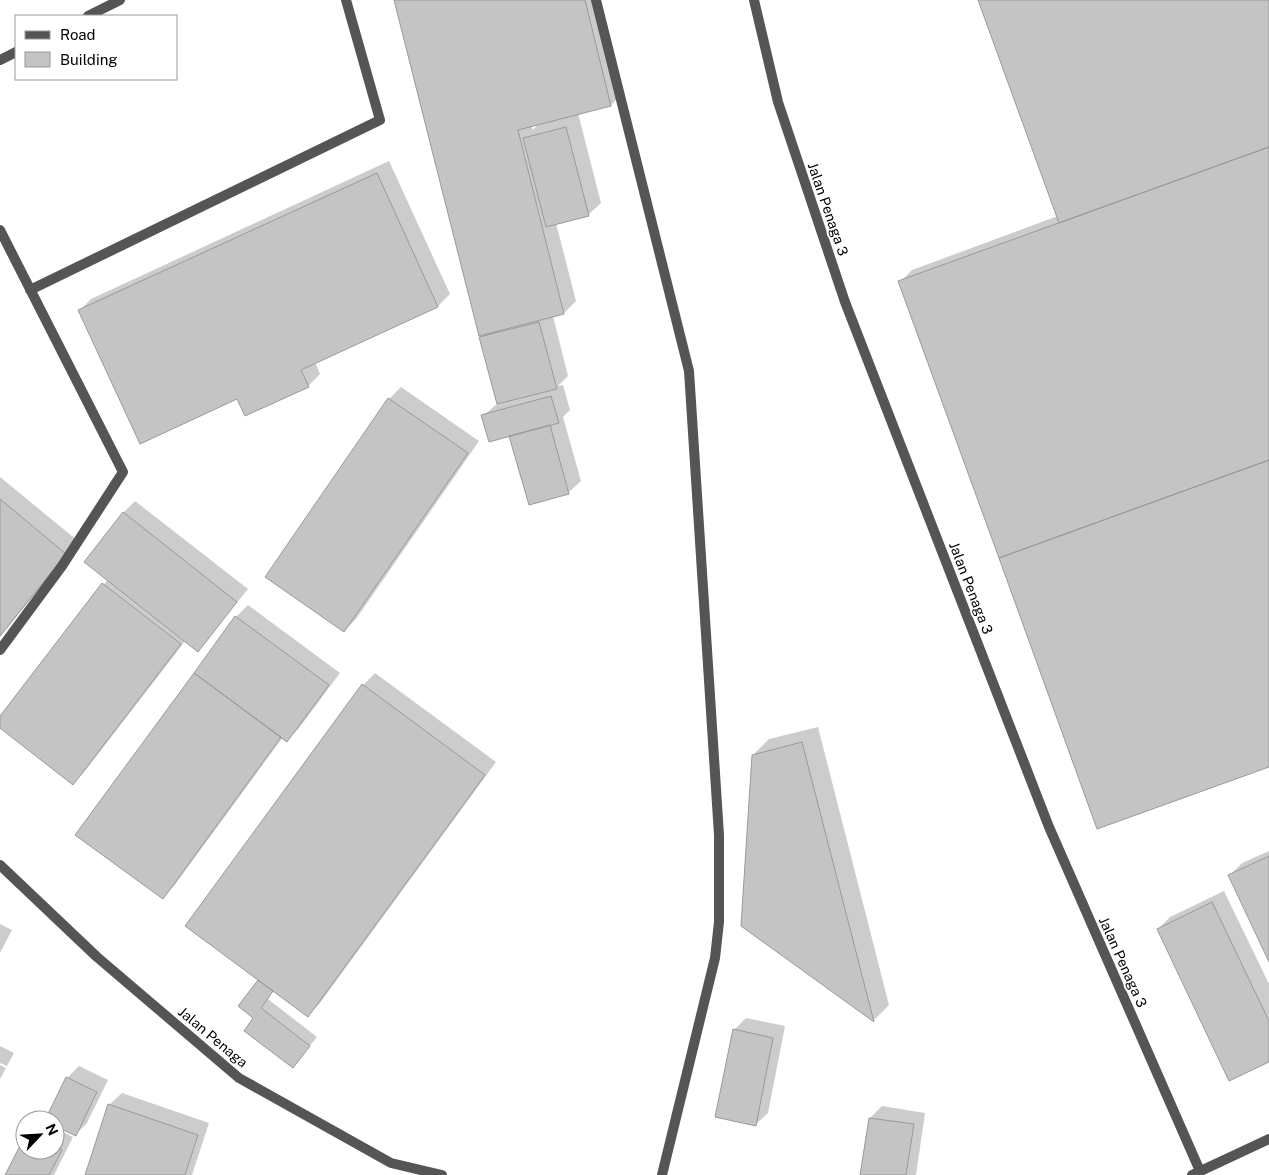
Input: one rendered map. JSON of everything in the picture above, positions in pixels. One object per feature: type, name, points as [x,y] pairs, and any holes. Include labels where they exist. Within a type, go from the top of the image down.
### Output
[{"type":"street","points":[[90,15],[120,0]]},
{"type":"street","points":[[30,290],[380,120],[346,0]]},
{"type":"street","points":[[596,0],[689,371],[719,835],[719,922],[715,958],[662,1175]]},
{"type":"street","name":"Jalan Penaga 3","points":[[754,0],[778,102],[845,302],[1048,827],[1196,1173]]},
{"type":"street","points":[[0,60],[15,52]]},
{"type":"street","points":[[0,230],[123,472],[62,566],[0,650]]},
{"type":"street","name":"Jalan Penaga","points":[[0,865],[97,956],[239,1078],[391,1164],[442,1175]]},
{"type":"street","points":[[1196,1173],[1269,1139]]},
{"type":"street","points":[[389,1175],[391,1164]]},
{"type":"building","points":[[394,0],[585,0],[611,106],[518,130],[564,314],[479,336]]},
{"type":"building","points":[[978,0],[1269,0],[1269,147],[1059,223]]},
{"type":"building","points":[[566,127],[589,216],[546,227],[523,138]]},
{"type":"building","points":[[1269,147],[1269,460],[999,558],[898,281]]},
{"type":"building","points":[[377,173],[438,307],[301,370],[309,387],[245,416],[237,399],[140,444],[78,310]]},
{"type":"building","points":[[539,322],[557,389],[497,404],[479,337]]},
{"type":"building","points":[[551,396],[559,423],[489,442],[481,415]]},
{"type":"building","points":[[388,398],[468,453],[344,632],[265,577]]},
{"type":"building","points":[[550,425],[569,494],[529,505],[509,436]]},
{"type":"building","points":[[1269,460],[1269,767],[1097,829],[999,558]]},
{"type":"building","points":[[0,499],[66,554],[0,636]]},
{"type":"building","points":[[123,512],[237,602],[198,652],[84,562]]},
{"type":"building","points":[[102,583],[181,644],[73,785],[0,728],[0,716]]},
{"type":"building","points":[[235,616],[329,685],[287,742],[194,673]]},
{"type":"building","points":[[194,673],[281,737],[163,899],[75,835]]},
{"type":"building","points":[[362,684],[485,775],[308,1017],[185,926]]},
{"type":"building","points":[[802,742],[874,1022],[741,926],[752,755]]},
{"type":"building","points":[[1269,856],[1269,962],[1228,875]]},
{"type":"building","points":[[1212,902],[1269,1021],[1269,1062],[1229,1081],[1157,929]]},
{"type":"building","points":[[258,980],[273,991],[261,1008],[310,1046],[293,1068],[244,1031],[253,1018],[238,1006]]},
{"type":"building","points":[[733,1029],[773,1038],[756,1126],[715,1117]]},
{"type":"building","points":[[66,1077],[97,1092],[76,1136],[65,1131],[65,1110],[50,1110]]},
{"type":"building","points":[[108,1104],[198,1135],[185,1175],[85,1175]]},
{"type":"building","points":[[869,1118],[914,1124],[906,1175],[860,1175]]},
{"type":"building","points":[[15,1156],[15,1160],[57,1160],[49,1175],[5,1175]]}]
